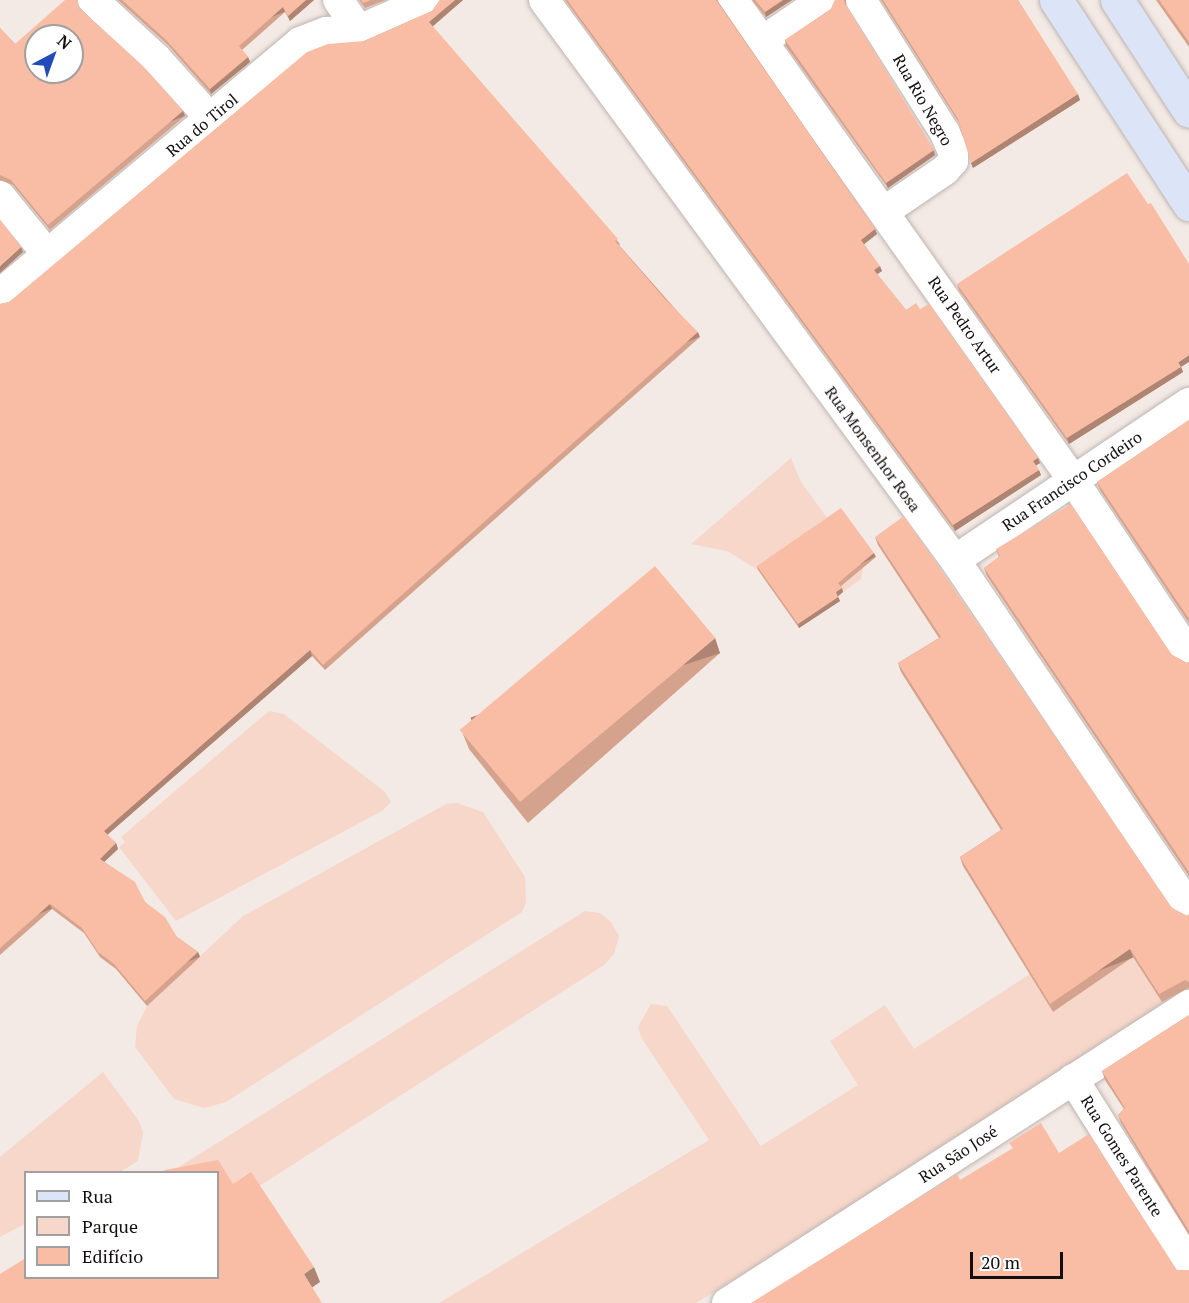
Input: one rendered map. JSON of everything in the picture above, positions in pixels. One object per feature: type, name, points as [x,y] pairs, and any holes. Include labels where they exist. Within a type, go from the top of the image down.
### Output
[{"type":"main road","points":[[1056,0],[1189,204]]},
{"type":"main road","points":[[1117,0],[1189,111]]},
{"type":"street","points":[[93,0],[156,58],[210,118]]},
{"type":"street","points":[[338,0],[359,30]]},
{"type":"street","name":"Rua do Tirol","points":[[0,294],[300,42],[326,32],[359,30],[427,0]]},
{"type":"street","name":"Rua Monsenhor Rosa","points":[[543,0],[955,560],[1189,908]]},
{"type":"street","name":"Rua Pedro Artur","points":[[733,0],[761,42],[885,211],[1073,480],[1189,654]]},
{"type":"street","points":[[761,42],[823,0]]},
{"type":"street","name":"Rua Rio Negro","points":[[861,0],[945,133],[953,152],[953,161],[945,170],[885,211]]},
{"type":"street","points":[[0,196],[48,255]]},
{"type":"street","name":"Rua Francisco Cordeiro","points":[[955,560],[1189,403]]},
{"type":"street","name":"Rua São José","points":[[727,1303],[1189,1005]]},
{"type":"street","name":"Rua Gomes Parente","points":[[1073,1079],[1189,1263]]},
{"type":"green space","points":[[791,458],[801,482],[863,567],[861,579],[843,592],[805,538],[758,570],[727,551],[691,544]]},
{"type":"green space","points":[[269,711],[284,714],[385,792],[391,802],[382,811],[176,921],[119,847],[125,842],[121,837]]},
{"type":"green space","points":[[457,803],[483,812],[525,877],[526,902],[522,912],[226,1102],[204,1108],[174,1099],[135,1047],[137,1026],[147,1006],[243,916],[446,804]]},
{"type":"green space","points":[[585,911],[600,913],[611,922],[619,936],[614,954],[604,965],[239,1199],[219,1171],[173,1171]]},
{"type":"green space","points":[[1133,957],[1155,990],[1189,968],[1189,999],[696,1303],[439,1303],[709,1140],[642,1039],[638,1027],[651,1004],[667,1006],[761,1146],[858,1085],[830,1041],[885,1005],[914,1049],[1030,974],[1053,1012]]},
{"type":"green space","points":[[103,1072],[139,1121],[143,1133],[138,1161],[122,1171],[24,1171],[24,1225],[0,1237],[0,1157]]},
{"type":"building","points":[[65,0],[77,0],[79,8],[142,65],[183,111],[48,225],[11,180],[0,175],[0,28],[15,44],[24,36],[24,84],[84,84],[84,24],[38,24]]},
{"type":"building","points":[[122,0],[306,0],[288,16],[283,7],[239,46],[248,57],[210,89],[166,40]]},
{"type":"building","points":[[440,0],[455,0],[429,22],[618,239],[615,241],[664,298],[698,332],[323,665],[310,650],[104,831],[116,843],[100,859],[135,882],[145,902],[165,917],[177,937],[198,952],[145,1001],[114,964],[98,952],[82,928],[50,904],[0,948],[0,304],[9,302],[307,52],[328,44],[364,41],[432,11]]},
{"type":"building","points":[[567,0],[716,0],[875,229],[861,240],[880,266],[874,270],[906,310],[916,303],[920,309],[929,304],[1038,458],[1033,461],[1039,470],[953,525]]},
{"type":"building","points":[[755,0],[783,0],[765,12]]},
{"type":"building","points":[[835,0],[844,0],[934,150],[886,183],[785,40],[831,9]]},
{"type":"building","points":[[883,0],[1018,0],[1078,94],[971,163],[958,119]]},
{"type":"building","points":[[1159,0],[1189,0],[1189,42]]},
{"type":"building","points":[[1127,173],[1148,204],[1151,203],[1189,264],[1189,355],[1178,362],[1181,367],[1067,438],[957,284]]},
{"type":"building","points":[[0,220],[21,247],[0,266]]},
{"type":"building","points":[[1189,420],[1189,619],[1097,482]]},
{"type":"building","points":[[1071,504],[1172,655],[1189,662],[1189,872],[984,568],[1000,556],[996,549]]},
{"type":"building","points":[[841,508],[874,553],[838,583],[842,588],[836,592],[838,597],[798,624],[757,566]]},
{"type":"building","points":[[904,516],[1172,908],[1187,916],[1189,914],[1189,982],[1185,980],[1159,994],[1130,949],[1050,1004],[960,857],[1003,829],[898,663],[941,637],[875,537]]},
{"type":"building","points":[[655,566],[715,638],[520,802],[460,730]]},
{"type":"building","points":[[1189,1015],[1189,1231],[1118,1115],[1125,1108],[1102,1071]]},
{"type":"building","points":[[1041,1123],[1059,1153],[1089,1134],[1177,1270],[1189,1270],[1189,1303],[751,1303],[957,1174],[960,1180],[1013,1148],[1009,1143]]},
{"type":"building","points":[[218,1160],[233,1184],[251,1172],[314,1267],[304,1274],[322,1303],[0,1303],[0,1274],[24,1259],[24,1279],[219,1279],[219,1171],[165,1170]]}]
